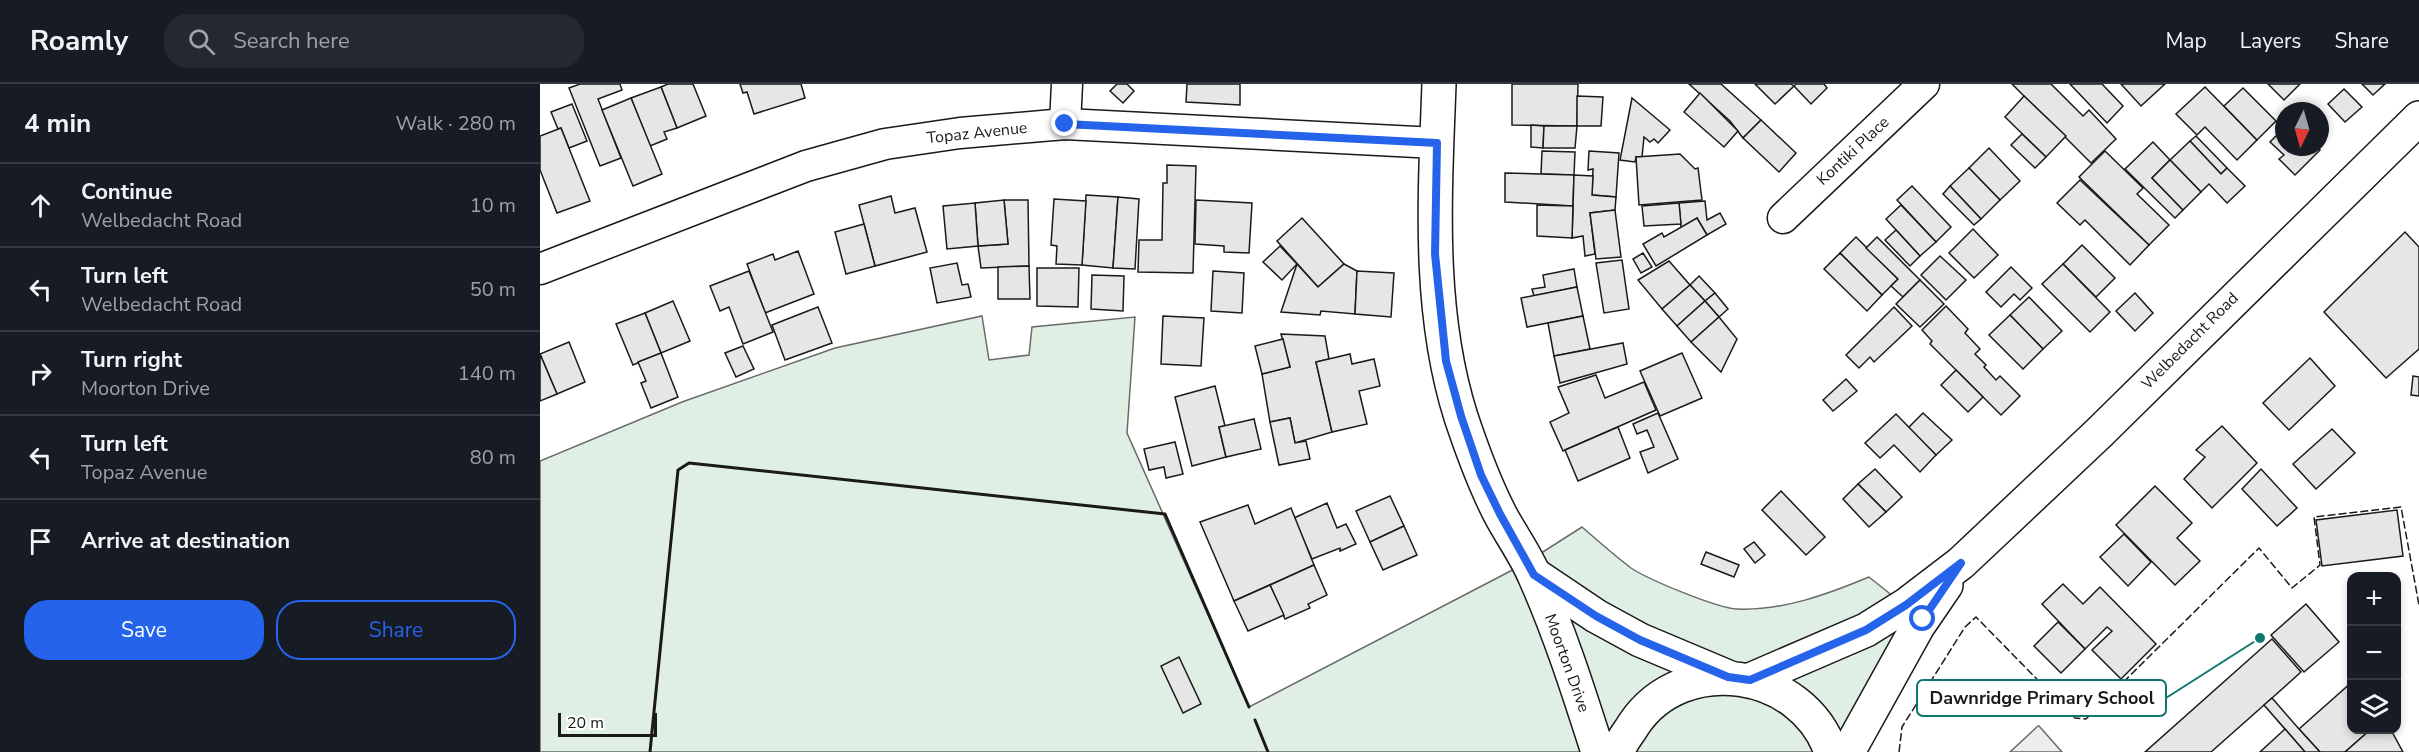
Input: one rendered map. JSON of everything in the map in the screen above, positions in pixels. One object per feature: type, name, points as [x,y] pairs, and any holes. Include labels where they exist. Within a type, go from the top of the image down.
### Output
[{"type":"street","points":[[1065,124],[1066,84]]},
{"type":"street","name":"Moorton Drive","points":[[1439,84],[1435,254],[1446,361],[1461,416],[1481,475],[1534,575],[1560,638],[1598,752]]},
{"type":"street","name":"Kontiki Place","points":[[1783,218],[1924,84]]},
{"type":"street","name":"Welbedacht Road","points":[[1618,752],[1644,710],[1683,685],[1739,679],[1866,630],[1906,605],[1961,563],[2098,433],[2419,118]]},
{"type":"street","name":"Topaz Avenue","points":[[540,269],[806,166],[885,144],[960,133],[1065,124],[1437,143]]},
{"type":"street","name":"Welbedacht Road","points":[[1848,752],[1918,626],[1961,563]]},
{"type":"street","name":"Moorton Drive","points":[[1534,575],[1596,616],[1640,640],[1739,679],[1782,692],[1808,712],[1827,740],[1831,752]]},
{"type":"green space","points":[[982,316],[989,360],[1029,355],[1032,327],[1135,317],[1127,433],[1249,707],[1524,564],[1582,527],[1631,568],[1683,593],[1715,604],[1737,609],[1771,607],[1805,600],[1869,577],[1924,621],[1851,752],[540,752],[540,461],[682,402],[835,348]]},
{"type":"shaded area","points":[[2038,726],[2062,752],[2010,752]]},
{"type":"building","points":[[580,84],[620,84],[622,90],[598,99],[621,158],[600,166],[569,88]]},
{"type":"building","points":[[668,84],[693,84],[706,116],[677,128],[661,87]]},
{"type":"building","points":[[740,84],[801,84],[805,98],[754,114],[747,92],[743,93]]},
{"type":"building","points":[[1117,84],[1127,84],[1134,91],[1123,103],[1110,91]]},
{"type":"building","points":[[1187,84],[1240,84],[1240,105],[1186,102]]},
{"type":"building","points":[[1512,84],[1578,84],[1577,126],[1512,125]]},
{"type":"building","points":[[1689,84],[1721,84],[1761,120],[1743,138],[1730,121]]},
{"type":"building","points":[[1755,84],[1791,84],[1794,86],[1775,104]]},
{"type":"building","points":[[1796,84],[1824,84],[1827,88],[1811,104],[1794,86]]},
{"type":"building","points":[[2012,84],[2051,84],[2083,116],[2089,110],[2116,139],[2091,163]]},
{"type":"building","points":[[2070,84],[2102,84],[2123,106],[2107,123]]},
{"type":"building","points":[[2121,84],[2165,84],[2141,106]]},
{"type":"building","points":[[2268,84],[2300,84],[2284,100]]},
{"type":"building","points":[[2362,84],[2385,84],[2373,95]]},
{"type":"building","points":[[661,87],[677,128],[664,132],[667,139],[650,146],[631,98]]},
{"type":"building","points":[[2205,87],[2257,140],[2237,160],[2205,127],[2197,135],[2176,114]]},
{"type":"building","points":[[2243,88],[2275,122],[2257,140],[2224,106]]},
{"type":"building","points":[[2344,89],[2362,107],[2345,122],[2329,103]]},
{"type":"building","points":[[1700,93],[1738,131],[1724,147],[1684,112]]},
{"type":"building","points":[[1577,96],[1603,97],[1601,126],[1577,126]]},
{"type":"building","points":[[2024,96],[2066,136],[2046,157],[2005,117]]},
{"type":"building","points":[[631,98],[662,174],[633,186],[602,110]]},
{"type":"building","points":[[1632,98],[1670,130],[1658,143],[1654,139],[1650,142],[1644,137],[1642,157],[1636,157],[1635,162],[1620,160]]},
{"type":"building","points":[[572,104],[587,141],[569,148],[551,112]]},
{"type":"building","points":[[1761,120],[1796,153],[1779,172],[1743,138]]},
{"type":"building","points":[[1531,125],[1544,126],[1543,148],[1531,147]]},
{"type":"building","points":[[1544,126],[1577,126],[1575,148],[1543,148]]},
{"type":"building","points":[[561,128],[590,201],[557,213],[540,170],[540,136]]},
{"type":"building","points":[[2022,134],[2046,157],[2035,168],[2011,145]]},
{"type":"building","points":[[2196,136],[2227,168],[2221,174],[2190,141]]},
{"type":"building","points":[[2275,137],[2275,147],[2270,142]]},
{"type":"building","points":[[2190,141],[2221,174],[2227,168],[2245,186],[2227,203],[2209,184],[2201,192],[2170,160]]},
{"type":"building","points":[[2153,142],[2170,160],[2152,178],[2183,210],[2175,218],[2125,169]]},
{"type":"building","points":[[1989,148],[2020,181],[2000,200],[1969,168]]},
{"type":"building","points":[[1542,151],[1575,152],[1574,175],[1541,174]]},
{"type":"building","points":[[1589,151],[1619,153],[1616,197],[1592,195],[1593,169],[1588,170]]},
{"type":"building","points":[[2105,151],[2143,188],[2137,194],[2169,225],[2149,245],[2079,177]]},
{"type":"building","points":[[1680,154],[1695,169],[1698,168],[1702,200],[1639,205],[1636,157]]},
{"type":"building","points":[[2283,156],[2314,156],[2295,175],[2279,159]]},
{"type":"building","points":[[2170,160],[2201,192],[2183,210],[2152,178]]},
{"type":"building","points":[[1167,165],[1196,166],[1193,273],[1138,272],[1139,240],[1162,240],[1163,183],[1167,183]]},
{"type":"building","points":[[1969,168],[2000,200],[1981,219],[1950,186]]},
{"type":"building","points":[[1505,173],[1574,175],[1573,206],[1505,202]]},
{"type":"building","points":[[1574,175],[1593,176],[1592,195],[1616,197],[1615,210],[1590,213],[1595,254],[1585,256],[1583,236],[1572,238]]},
{"type":"building","points":[[2080,180],[2149,245],[2130,265],[2085,220],[2080,225],[2057,203]]},
{"type":"building","points":[[1912,186],[1951,227],[1936,242],[1897,200]]},
{"type":"building","points":[[1950,186],[1981,219],[1974,225],[1943,194]]},
{"type":"building","points":[[1086,195],[1118,197],[1113,268],[1082,265]]},
{"type":"building","points":[[891,196],[895,213],[915,208],[927,252],[875,266],[859,205]]},
{"type":"building","points":[[1118,197],[1139,199],[1135,269],[1113,268]]},
{"type":"building","points":[[1054,199],[1086,201],[1082,265],[1056,264],[1057,246],[1051,245]]},
{"type":"building","points":[[1004,200],[1028,200],[1029,266],[981,268],[978,246],[1008,244]]},
{"type":"building","points":[[1004,200],[1008,244],[978,246],[975,203]]},
{"type":"building","points":[[1196,200],[1252,203],[1249,253],[1224,252],[1224,246],[1195,244]]},
{"type":"building","points":[[1705,201],[1707,220],[1720,213],[1726,224],[1707,235],[1697,218],[1681,228],[1679,203]]},
{"type":"building","points":[[975,203],[978,246],[947,249],[943,206]]},
{"type":"building","points":[[1679,203],[1681,224],[1644,226],[1642,206]]},
{"type":"building","points":[[1537,205],[1573,206],[1572,238],[1537,236]]},
{"type":"building","points":[[1901,205],[1936,242],[1920,256],[1886,219]]},
{"type":"building","points":[[1615,210],[1621,257],[1596,259],[1590,213]]},
{"type":"building","points":[[1302,218],[1344,264],[1318,287],[1277,241]]},
{"type":"building","points":[[1697,218],[1707,235],[1656,266],[1643,244],[1662,233],[1664,237]]},
{"type":"building","points":[[864,224],[875,266],[846,274],[835,232]]},
{"type":"building","points":[[1973,229],[1998,255],[1974,278],[1949,253]]},
{"type":"building","points":[[1896,230],[1920,256],[1910,266],[1885,240]]},
{"type":"building","points":[[2405,232],[2419,247],[2419,349],[2386,378],[2324,312]]},
{"type":"building","points":[[1856,237],[1898,279],[1882,295],[1840,253]]},
{"type":"building","points":[[1877,237],[1920,280],[1903,297],[1891,286],[1898,279],[1866,248]]},
{"type":"building","points":[[2082,245],[2115,278],[2096,297],[2063,264]]},
{"type":"building","points":[[1280,246],[1297,264],[1282,280],[1263,262]]},
{"type":"building","points":[[798,251],[814,294],[765,313],[747,264],[773,254],[775,260]]},
{"type":"building","points":[[1643,253],[1652,267],[1641,273],[1633,259]]},
{"type":"building","points":[[1840,253],[1882,295],[1867,311],[1824,269]]},
{"type":"building","points":[[1940,256],[1966,280],[1946,300],[1921,275]]},
{"type":"building","points":[[1622,260],[1629,309],[1604,313],[1596,263]]},
{"type":"building","points":[[1669,261],[1690,285],[1662,309],[1638,280]]},
{"type":"building","points":[[957,263],[962,285],[968,284],[971,297],[937,303],[930,268]]},
{"type":"building","points":[[1297,264],[1318,287],[1344,264],[1357,271],[1355,314],[1321,311],[1320,315],[1281,312]]},
{"type":"building","points":[[2063,264],[2110,312],[2090,332],[2042,284]]},
{"type":"building","points":[[1029,266],[1030,299],[998,299],[998,267]]},
{"type":"building","points":[[2011,267],[2032,288],[2020,300],[2014,294],[2001,307],[1986,292]]},
{"type":"building","points":[[1037,268],[1079,268],[1078,307],[1037,306]]},
{"type":"building","points":[[1574,269],[1577,287],[1534,296],[1532,289],[1545,287],[1543,275]]},
{"type":"building","points":[[749,271],[773,332],[743,344],[729,307],[720,311],[710,286]]},
{"type":"building","points":[[1213,271],[1244,273],[1242,313],[1211,311]]},
{"type":"building","points":[[1357,271],[1394,273],[1391,317],[1355,314]]},
{"type":"building","points":[[1092,275],[1124,276],[1123,311],[1091,309]]},
{"type":"building","points":[[1699,276],[1715,293],[1705,301],[1690,285]]},
{"type":"building","points":[[1920,280],[1944,304],[1920,327],[1896,304]]},
{"type":"building","points":[[1690,285],[1705,301],[1677,326],[1662,309]]},
{"type":"building","points":[[1577,287],[1583,316],[1527,327],[1521,298]]},
{"type":"building","points":[[1715,293],[1728,309],[1719,317],[1705,301]]},
{"type":"building","points":[[2135,293],[2153,313],[2135,331],[2116,311]]},
{"type":"building","points":[[2029,297],[2062,331],[2043,349],[2010,315]]},
{"type":"building","points":[[673,301],[690,341],[661,353],[645,313]]},
{"type":"building","points":[[1705,301],[1719,317],[1691,342],[1677,326]]},
{"type":"building","points":[[1946,306],[1968,329],[1965,333],[1980,349],[1975,354],[1986,365],[1984,367],[1996,380],[2000,376],[2020,396],[2001,415],[1930,344],[1932,341],[1922,330]]},
{"type":"building","points":[[818,307],[832,343],[785,360],[772,325]]},
{"type":"building","points":[[1894,307],[1912,326],[1874,362],[1870,357],[1859,368],[1846,355]]},
{"type":"building","points":[[645,313],[661,353],[633,365],[616,324]]},
{"type":"building","points":[[2010,315],[2043,349],[2023,369],[1989,335]]},
{"type":"building","points":[[1163,316],[1204,318],[1201,366],[1161,364]]},
{"type":"building","points":[[1583,316],[1590,349],[1554,356],[1548,323]]},
{"type":"building","points":[[1719,317],[1737,339],[1721,372],[1691,342]]},
{"type":"building","points":[[1281,334],[1325,336],[1329,359],[1316,362],[1332,432],[1295,443],[1290,418],[1270,422],[1262,374],[1290,367]]},
{"type":"building","points":[[1283,339],[1290,367],[1262,374],[1255,346]]},
{"type":"building","points":[[569,342],[585,382],[557,394],[540,354]]},
{"type":"building","points":[[1623,343],[1627,364],[1560,383],[1554,356]]},
{"type":"building","points":[[743,346],[754,369],[736,377],[725,353]]},
{"type":"building","points":[[661,353],[678,397],[651,408],[641,383],[646,381],[638,362]]},
{"type":"building","points":[[1682,353],[1702,398],[1660,416],[1640,371]]},
{"type":"building","points":[[540,354],[557,394],[540,401]]},
{"type":"building","points":[[1350,354],[1352,364],[1374,359],[1380,386],[1359,391],[1367,424],[1332,432],[1316,362]]},
{"type":"building","points":[[2310,358],[2335,386],[2289,430],[2263,403]]},
{"type":"building","points":[[1956,370],[1983,397],[1968,412],[1941,385]]},
{"type":"building","points":[[1596,375],[1605,398],[1644,382],[1656,410],[1563,451],[1550,422],[1569,413],[1558,387]]},
{"type":"building","points":[[2413,376],[2419,377],[2419,396],[2411,395]]},
{"type":"building","points":[[1846,379],[1857,391],[1833,411],[1823,400]]},
{"type":"building","points":[[1215,386],[1225,426],[1219,427],[1226,457],[1192,466],[1175,397]]},
{"type":"building","points":[[1658,413],[1678,459],[1648,473],[1640,452],[1654,447],[1647,430],[1637,434],[1633,424]]},
{"type":"building","points":[[1923,413],[1952,440],[1936,455],[1908,428]]},
{"type":"building","points":[[1896,414],[1936,455],[1920,472],[1894,445],[1880,458],[1865,443]]},
{"type":"building","points":[[1290,418],[1295,443],[1306,441],[1310,459],[1279,465],[1270,422]]},
{"type":"building","points":[[1254,419],[1261,449],[1226,457],[1219,427]]},
{"type":"building","points":[[2222,426],[2257,463],[2212,508],[2184,479],[2205,457],[2196,450]]},
{"type":"building","points":[[1618,427],[1630,458],[1578,481],[1565,450]]},
{"type":"building","points":[[2332,429],[2355,453],[2316,489],[2293,464]]},
{"type":"building","points":[[1175,442],[1183,474],[1166,478],[1164,467],[1149,470],[1144,449]]},
{"type":"building","points":[[1875,469],[1902,497],[1886,512],[1858,484]]},
{"type":"building","points":[[2261,469],[2297,508],[2277,526],[2242,489]]},
{"type":"building","points":[[1858,484],[1886,512],[1869,527],[1843,499]]},
{"type":"building","points":[[2155,486],[2192,523],[2177,538],[2200,561],[2175,585],[2116,525]]},
{"type":"building","points":[[1781,491],[1825,537],[1806,555],[1762,510]]},
{"type":"building","points":[[1390,496],[1404,526],[1370,542],[1356,511]]},
{"type":"building","points":[[1327,503],[1337,528],[1346,524],[1356,544],[1312,559],[1294,518]]},
{"type":"building","points":[[1248,505],[1255,524],[1291,508],[1314,565],[1234,601],[1200,522]]},
{"type":"building","points":[[2397,510],[2403,556],[2322,566],[2316,520]]},
{"type":"building","points":[[1404,526],[1417,555],[1383,570],[1370,542]]},
{"type":"building","points":[[2124,534],[2151,562],[2128,586],[2100,557]]},
{"type":"building","points":[[1754,542],[1765,555],[1755,563],[1744,549]]},
{"type":"building","points":[[1706,552],[1739,565],[1734,577],[1701,564]]},
{"type":"building","points":[[1314,565],[1327,595],[1308,604],[1310,608],[1285,619],[1270,585]]},
{"type":"building","points":[[2063,584],[2083,604],[2100,587],[2156,644],[2121,679],[2092,650],[2112,631],[2107,627],[2085,649],[2042,604]]},
{"type":"building","points":[[1270,585],[1284,615],[1248,631],[1234,601]]},
{"type":"building","points":[[2306,604],[2339,642],[2304,672],[2271,635]]},
{"type":"building","points":[[2058,622],[2085,649],[2061,673],[2034,646]]},
{"type":"building","points":[[2272,639],[2301,672],[2272,698],[2211,752],[2145,752]]},
{"type":"building","points":[[1179,657],[1201,704],[1183,713],[1161,666]]},
{"type":"building","points":[[2347,686],[2347,734],[2365,734],[2345,752],[2320,752],[2299,729]]},
{"type":"building","points":[[2272,698],[2320,752],[2305,752],[2264,705]]},
{"type":"building","points":[[2285,729],[2305,752],[2260,752]]},
{"type":"building","points":[[2365,734],[2393,734],[2403,752],[2345,752]]},
{"type":"fence","points":[[1899,752],[1902,727],[1965,627],[1976,617],[2075,718],[2086,719],[2259,548],[2292,588],[2320,565],[2314,517],[2401,507],[2419,605]]},
{"type":"wall","points":[[650,752],[678,470],[689,463],[1165,514],[1249,707]]},
{"type":"wall","points":[[1255,720],[1268,752]]},
{"type":"place","name":"Dawnridge Primary School","points":[[2260,638]]},
{"type":"route","points":[[1065,124],[1437,143],[1435,254],[1446,361],[1461,416],[1481,475],[1534,575],[1596,616],[1640,640],[1728,677],[1750,680],[1866,630],[1906,605],[1961,563],[1923,619]]}]
